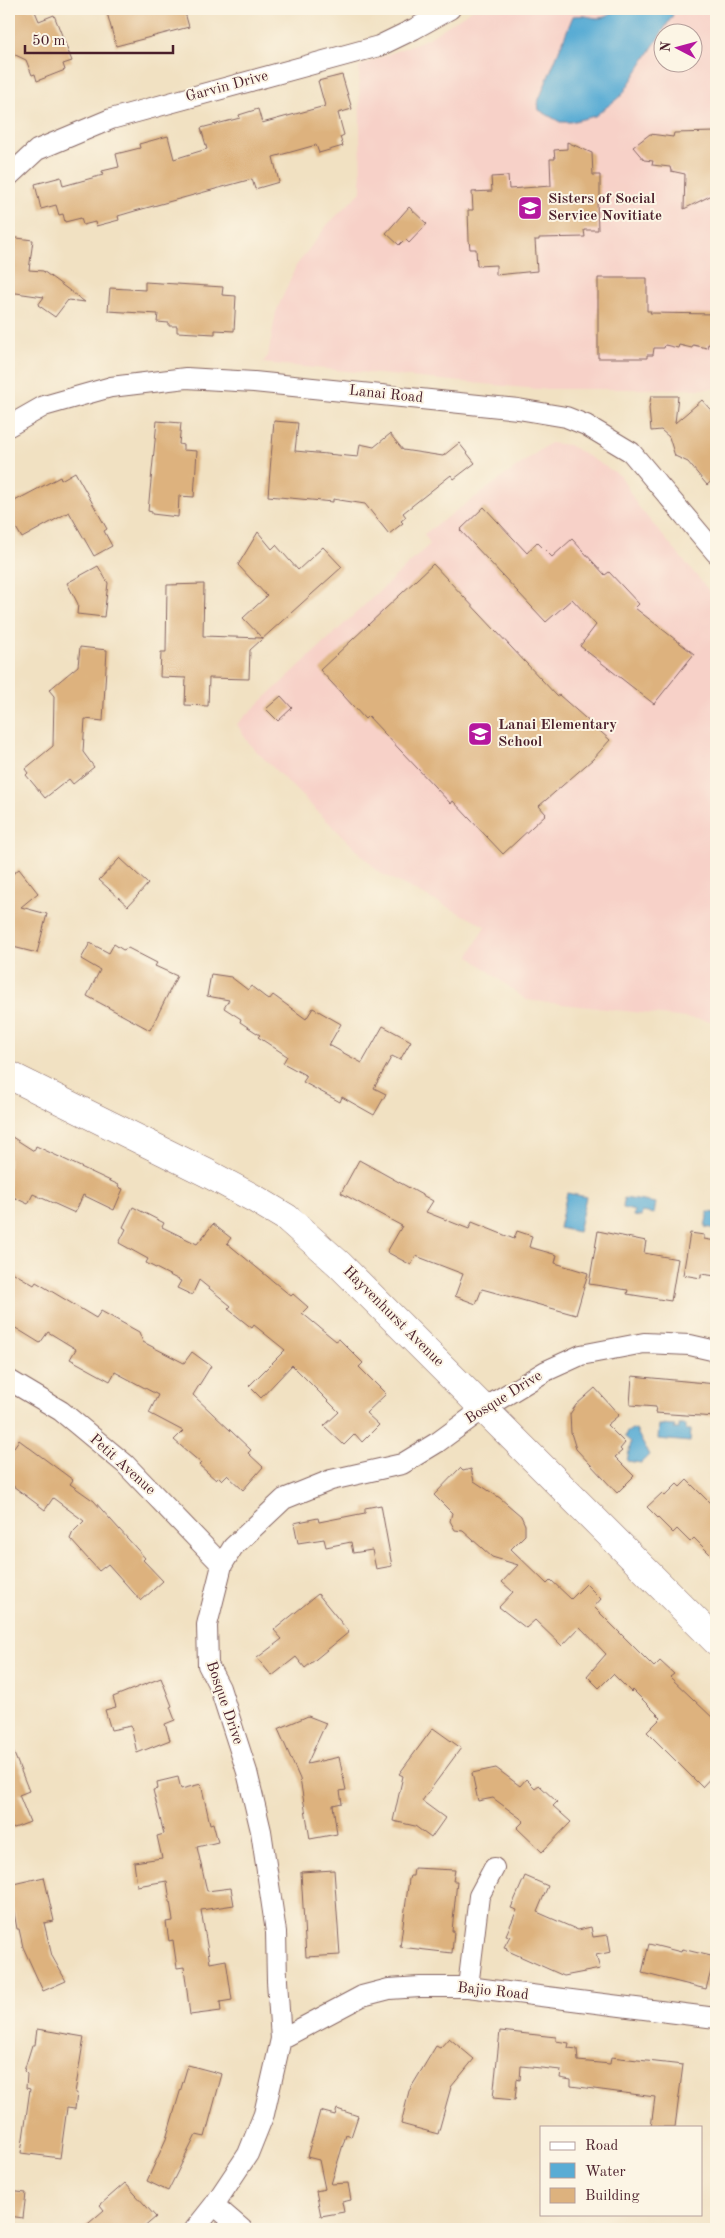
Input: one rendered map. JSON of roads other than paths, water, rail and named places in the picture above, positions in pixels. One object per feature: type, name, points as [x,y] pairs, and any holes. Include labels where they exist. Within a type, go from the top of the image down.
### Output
[{"type":"main road","name":"Hayvenhurst Avenue","points":[[9,1075],[207,1173],[286,1218],[339,1264],[716,1641]]},
{"type":"street","name":"Garvin Drive","points":[[9,176],[37,150],[111,119],[379,46],[414,30],[450,9]]},
{"type":"street","name":"Lanai Road","points":[[9,426],[44,406],[111,387],[186,378],[254,382],[537,412],[566,417],[586,425],[631,452],[716,553]]},
{"type":"street","name":"Bosque Drive","points":[[195,2229],[214,2205],[248,2154],[264,2114],[281,2040],[276,1932],[261,1831],[247,1772],[220,1688],[208,1665],[207,1625],[222,1565],[233,1547],[284,1499],[331,1480],[402,1464],[438,1442],[483,1408],[546,1371],[581,1355],[644,1343],[690,1345],[716,1351]]},
{"type":"street","name":"Petit Avenue","points":[[9,1380],[62,1411],[124,1464],[222,1565]]},
{"type":"street","points":[[468,1987],[479,1896],[494,1868]]},
{"type":"street","name":"Bajio Road","points":[[281,2040],[362,1996],[389,1989],[468,1987],[716,2018]]},
{"type":"street","points":[[214,2205],[242,2229]]},
{"type":"water","points":[[618,9],[669,9],[673,15],[669,22],[652,22],[652,48],[622,95],[595,116],[570,122],[560,122],[539,110],[538,102],[573,16],[600,18]]},
{"type":"water","points":[[567,1193],[586,1197],[578,1232],[559,1228]]},
{"type":"water","points":[[624,1198],[656,1203],[654,1214],[642,1212],[641,1217],[633,1216],[634,1211],[623,1208]]},
{"type":"water","points":[[708,1212],[716,1213],[716,1229],[705,1227]]},
{"type":"water","points":[[659,1425],[675,1426],[674,1429],[679,1429],[679,1425],[686,1425],[686,1430],[691,1430],[690,1442],[658,1439]]},
{"type":"water","points":[[632,1429],[636,1430],[649,1455],[641,1463],[627,1461],[631,1442],[625,1437],[626,1433]]},
{"type":"place","name":"Sisters of Social Service Novitiate","points":[[530,208]]},
{"type":"place","name":"Lanai Elementary School","points":[[480,734]]}]
